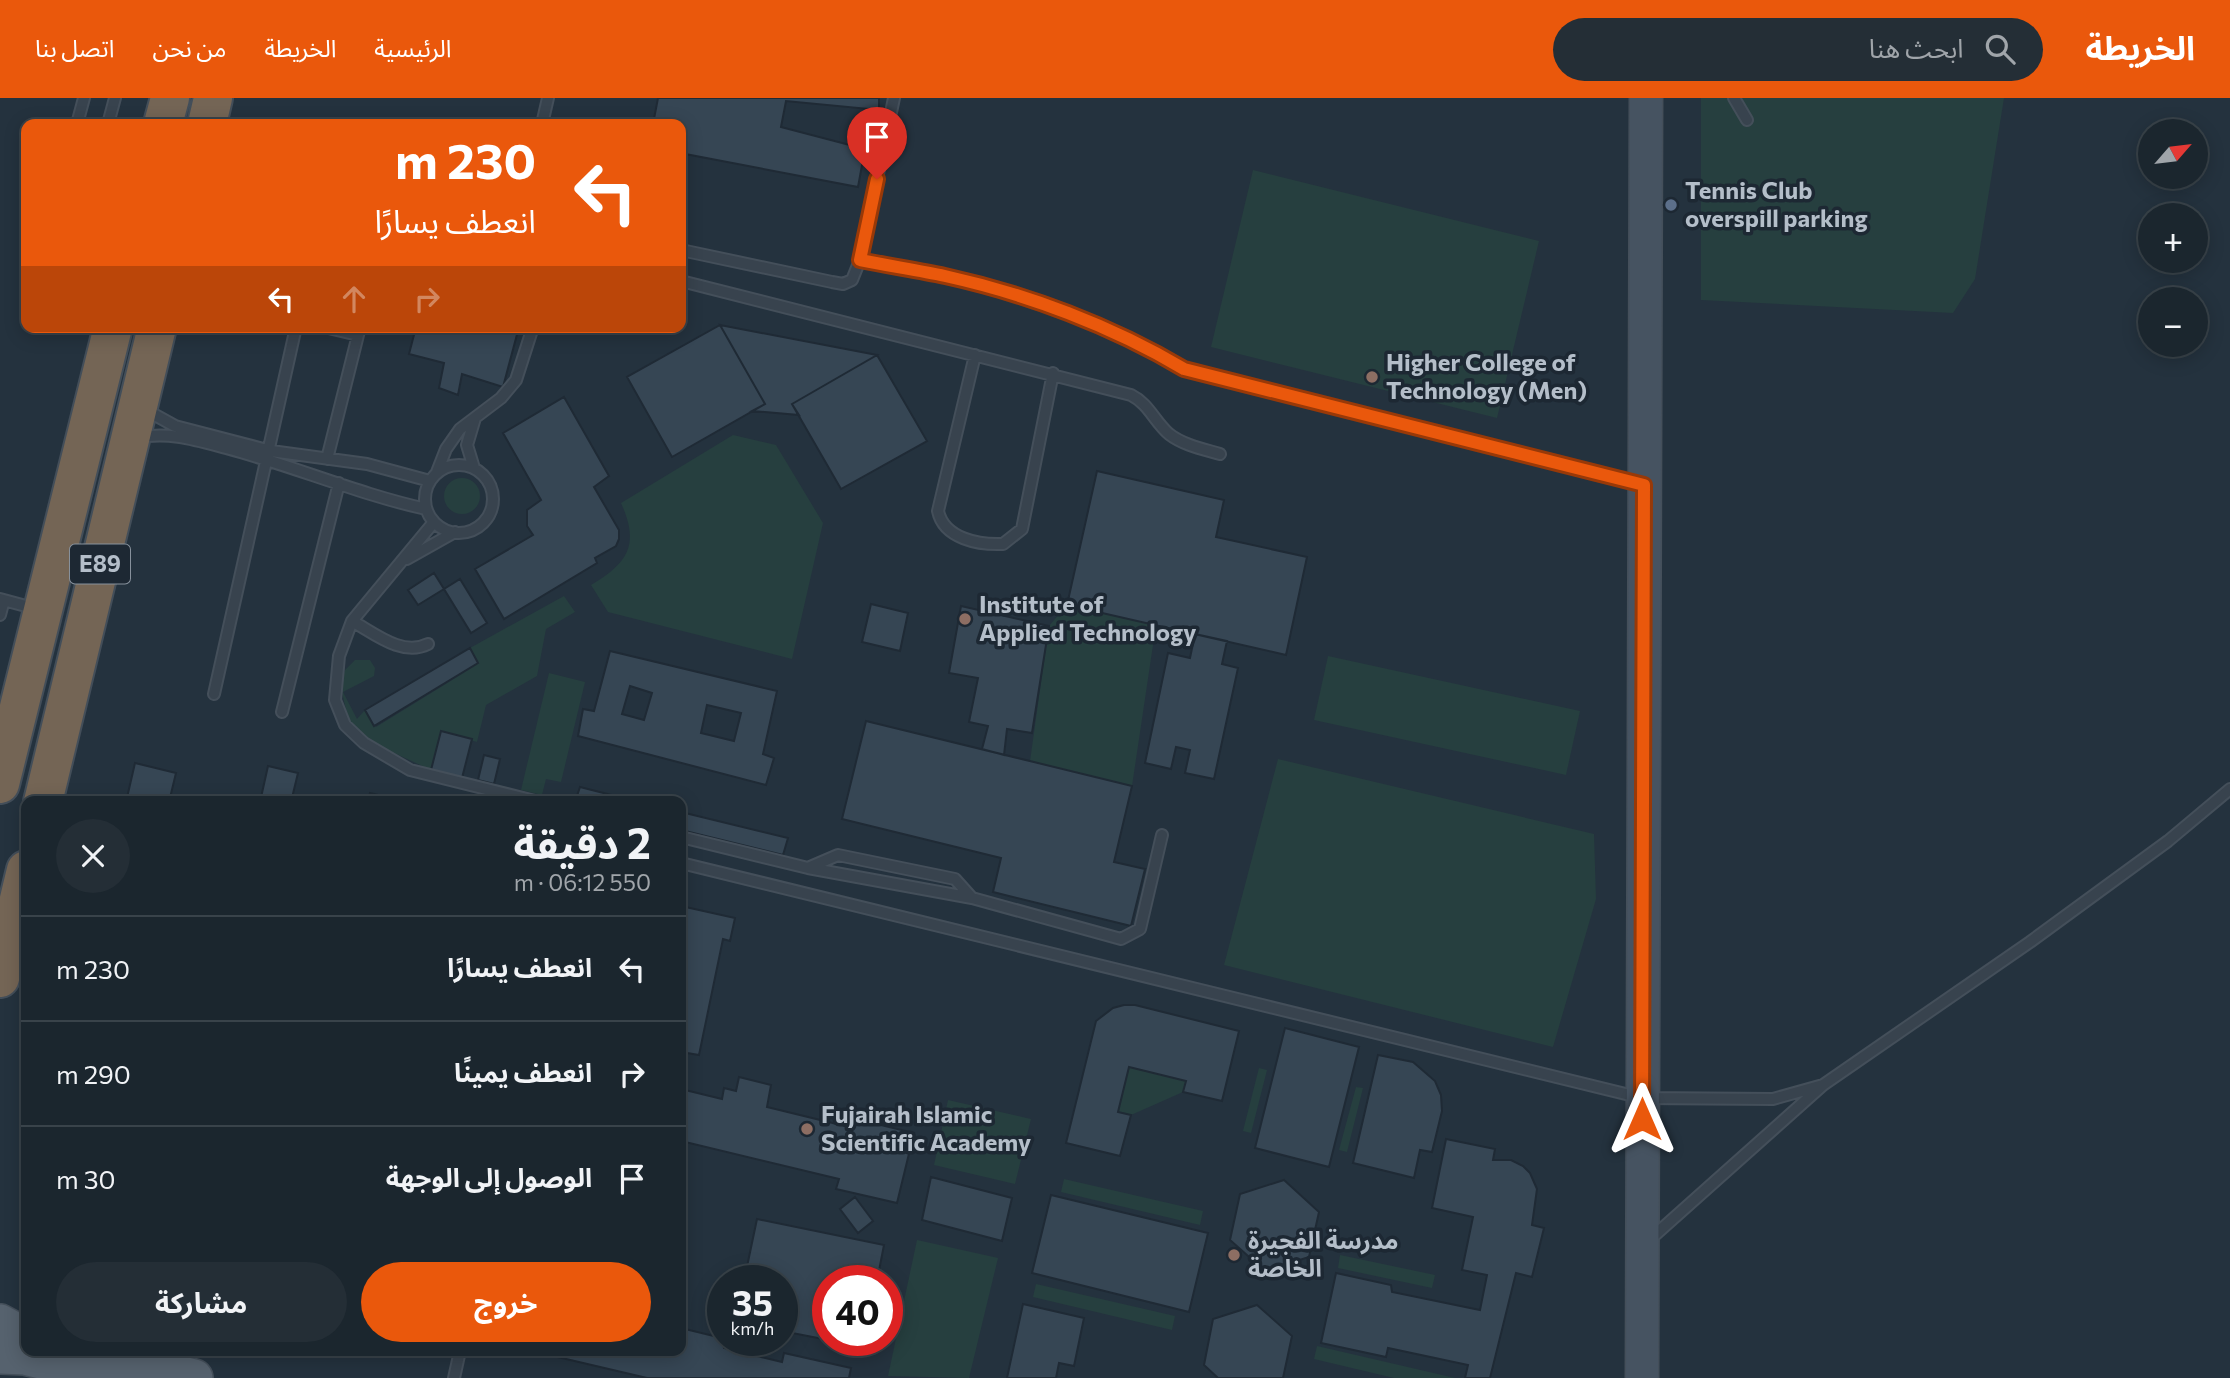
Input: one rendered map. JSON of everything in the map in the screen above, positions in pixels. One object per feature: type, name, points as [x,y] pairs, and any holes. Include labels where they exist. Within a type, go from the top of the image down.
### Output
[{"type":"highway","points":[[164,119],[170,98]]},
{"type":"highway","points":[[208,119],[213,98]]},
{"type":"highway","name":"E89","points":[[0,784],[18,685],[43,611],[112,333]]},
{"type":"highway","name":"E89","points":[[44,796],[156,333]]},
{"type":"highway","points":[[0,978],[21,891]]},
{"type":"main road","points":[[0,1323],[21,1334]]},
{"type":"main road","points":[[0,1355],[21,1356]]},
{"type":"main road","points":[[25,1356],[113,1378]]},
{"type":"main road","points":[[104,1356],[194,1378]]},
{"type":"street","points":[[1642,1378],[1646,98]]},
{"type":"lane","points":[[78,119],[84,98]]},
{"type":"lane","points":[[110,119],[116,98]]},
{"type":"lane","points":[[543,119],[548,98]]},
{"type":"lane","points":[[686,251],[843,284],[852,280],[860,260],[894,98]]},
{"type":"lane","points":[[1734,98],[1746,120]]},
{"type":"lane","points":[[860,260],[945,276],[1058,310],[1153,351],[1184,369],[1644,485]]},
{"type":"lane","points":[[686,282],[1053,373],[1131,395],[1146,404],[1162,427],[1177,439],[1220,454]]},
{"type":"lane","points":[[214,694],[295,333]]},
{"type":"lane","points":[[327,458],[358,333]]},
{"type":"lane","points":[[455,533],[433,522],[426,509],[425,499],[433,477],[452,439],[479,412],[501,398],[516,380],[531,333]]},
{"type":"lane","points":[[975,355],[938,511],[944,527],[958,537],[1003,544],[1011,541],[1021,529],[1053,373]]},
{"type":"lane","points":[[474,468],[467,446],[472,423],[479,412]]},
{"type":"lane","points":[[134,421],[155,417],[269,455],[339,484],[426,509]]},
{"type":"lane","points":[[134,421],[173,436],[269,455],[327,458],[433,477],[457,464],[474,468],[486,479],[491,489],[491,511],[477,528],[455,533],[402,562]]},
{"type":"lane","points":[[282,712],[339,484]]},
{"type":"lane","points":[[433,522],[352,621],[336,671],[335,700],[345,725],[363,743],[410,770],[515,796]]},
{"type":"lane","points":[[0,615],[2,599],[43,611]]},
{"type":"lane","points":[[352,621],[399,646],[411,649],[428,644]]},
{"type":"lane","points":[[1642,1247],[1823,1085],[2030,942],[2168,841],[2230,789]]},
{"type":"lane","points":[[686,838],[808,868],[972,898],[1121,939],[1130,937],[1140,929],[1162,835]]},
{"type":"lane","points":[[808,868],[838,855],[955,879],[972,898]]},
{"type":"lane","points":[[686,864],[1642,1098],[1773,1099],[1823,1085]]},
{"type":"lane","points":[[453,1378],[459,1356]]},
{"type":"green space","points":[[1701,98],[2004,98],[1975,279],[1953,313],[1701,300]]},
{"type":"green space","points":[[1253,170],[1539,241],[1497,418],[1211,347]]},
{"type":"green space","points":[[733,435],[776,445],[823,523],[792,659],[608,612],[591,585],[614,569],[627,551],[630,530],[621,503]]},
{"type":"green space","points":[[462,478],[475,483],[480,496],[475,509],[462,514],[449,509],[444,496],[449,483]]},
{"type":"green space","points":[[564,596],[575,612],[546,629],[537,676],[486,705],[477,742],[441,731],[431,770],[366,740],[350,727],[340,684],[345,670],[355,660],[370,660],[375,668],[374,676],[343,692],[357,719],[365,710],[376,727],[478,664],[470,648]]},
{"type":"green space","points":[[1067,605],[1156,625],[1132,786],[1030,761],[1049,626]]},
{"type":"green space","points":[[1328,656],[1580,711],[1566,775],[1314,720]]},
{"type":"green space","points":[[549,673],[585,682],[561,782],[546,779],[542,795],[521,790]]},
{"type":"green space","points":[[1278,759],[1594,834],[1596,899],[1553,1047],[1224,965]]},
{"type":"green space","points":[[1129,1067],[1186,1081],[1183,1092],[1131,1115],[1118,1112]]},
{"type":"green space","points":[[1259,1068],[1267,1070],[1251,1133],[1243,1131]]},
{"type":"green space","points":[[1356,1087],[1363,1088],[1347,1152],[1339,1150]]},
{"type":"green space","points":[[948,1100],[1031,1119],[1015,1184],[934,1165]]},
{"type":"green space","points":[[1064,1179],[1203,1211],[1200,1225],[1061,1192]]},
{"type":"green space","points":[[917,1240],[998,1258],[969,1378],[888,1376],[892,1356],[903,1356],[903,1306]]},
{"type":"green space","points":[[1340,1255],[1435,1275],[1432,1288],[1338,1268]]},
{"type":"green space","points":[[1036,1284],[1175,1316],[1172,1330],[1033,1297]]},
{"type":"green space","points":[[1317,1346],[1455,1378],[1394,1378],[1314,1359]]},
{"type":"building","points":[[658,98],[879,98],[879,110],[786,101],[781,127],[865,149],[858,187],[686,154],[686,119],[654,119]]},
{"type":"building","points":[[720,325],[765,404],[672,457],[627,377]]},
{"type":"building","points":[[720,325],[877,355],[792,404],[799,415],[752,411],[765,404]]},
{"type":"building","points":[[414,333],[517,333],[503,387],[462,374],[458,395],[439,388],[444,363],[409,354]]},
{"type":"building","points":[[877,355],[927,441],[841,489],[792,404]]},
{"type":"building","points":[[564,397],[609,476],[594,487],[619,530],[619,539],[616,546],[595,558],[597,563],[504,619],[475,569],[533,535],[527,526],[527,510],[541,500],[503,433]]},
{"type":"building","points":[[1097,471],[1224,500],[1216,537],[1307,557],[1286,655],[1067,605]]},
{"type":"building","points":[[434,573],[444,589],[418,605],[408,590]]},
{"type":"building","points":[[460,579],[487,623],[471,633],[444,589]]},
{"type":"building","points":[[871,604],[908,613],[900,651],[862,642]]},
{"type":"building","points":[[961,606],[1049,626],[1032,733],[1007,729],[1004,755],[982,749],[988,726],[969,722],[978,678],[949,673]]},
{"type":"building","points":[[1195,634],[1227,641],[1222,664],[1238,668],[1214,779],[1185,773],[1190,750],[1176,747],[1171,769],[1145,763],[1168,653],[1190,658]]},
{"type":"building","points":[[470,648],[478,663],[374,726],[365,710]]},
{"type":"building","points":[[610,651],[777,691],[763,754],[774,758],[766,785],[578,736],[583,709],[594,711]],"holes":[[[630,686],[652,693],[644,720],[622,714]],[[707,705],[741,713],[734,741],[701,733]]]},
{"type":"building","points":[[866,721],[1132,786],[1114,862],[1145,869],[1131,926],[993,892],[1001,858],[842,819]]},
{"type":"building","points":[[441,731],[472,739],[462,778],[431,770]]},
{"type":"building","points":[[484,755],[500,759],[494,784],[478,780]]},
{"type":"building","points":[[135,763],[176,773],[170,796],[127,796]]},
{"type":"building","points":[[268,766],[298,773],[292,796],[261,796]]},
{"type":"building","points":[[580,787],[615,796],[577,796]]},
{"type":"building","points":[[686,813],[788,838],[783,855],[686,831]]},
{"type":"building","points":[[686,907],[735,918],[730,941],[723,939],[699,1055],[686,1053]]},
{"type":"building","points":[[1135,1005],[1239,1031],[1222,1101],[1183,1092],[1186,1081],[1129,1067],[1118,1112],[1131,1115],[1120,1156],[1066,1143],[1096,1021],[1113,1008]]},
{"type":"building","points":[[1285,1028],[1359,1047],[1329,1167],[1255,1148]]},
{"type":"building","points":[[1378,1055],[1413,1062],[1435,1081],[1441,1095],[1442,1111],[1432,1152],[1420,1150],[1414,1178],[1353,1163]]},
{"type":"building","points":[[739,1077],[771,1085],[767,1107],[849,1127],[852,1118],[914,1133],[897,1203],[836,1189],[839,1179],[686,1142],[686,1090],[722,1099],[724,1088],[736,1091]]},
{"type":"building","points":[[1446,1139],[1495,1149],[1493,1160],[1511,1160],[1523,1166],[1530,1173],[1537,1189],[1532,1225],[1544,1228],[1532,1277],[1516,1273],[1490,1378],[1465,1378],[1468,1365],[1388,1348],[1386,1357],[1321,1343],[1336,1273],[1391,1285],[1392,1292],[1480,1310],[1487,1275],[1462,1270],[1473,1217],[1432,1208]]},
{"type":"building","points":[[931,1177],[1012,1198],[1002,1241],[922,1220]]},
{"type":"building","points":[[1284,1180],[1319,1212],[1309,1257],[1265,1271],[1230,1240],[1240,1194]]},
{"type":"building","points":[[1051,1195],[1208,1233],[1189,1312],[1032,1273]]},
{"type":"building","points":[[855,1197],[873,1221],[858,1233],[840,1209]]},
{"type":"building","points":[[757,1219],[884,1245],[880,1265],[812,1265],[812,1337],[798,1334],[798,1265],[747,1265]]},
{"type":"building","points":[[1023,1304],[1084,1318],[1074,1366],[1059,1363],[1056,1378],[1007,1378]]},
{"type":"building","points":[[1257,1305],[1292,1336],[1283,1378],[1218,1378],[1204,1365],[1213,1319]]},
{"type":"building","points":[[686,1329],[707,1334],[707,1356],[757,1356],[782,1362],[783,1356],[797,1356],[851,1368],[849,1378],[647,1378],[553,1356],[686,1356]]},
{"type":"place","name":"Tennis Club overspill parking","points":[[1671,205]]},
{"type":"place","name":"Higher College of Technology (Men)","points":[[1372,377]]},
{"type":"place","name":"Institute of Applied Technology","points":[[965,619]]},
{"type":"place","name":"Fujairah Islamic Scientific Academy","points":[[807,1129]]},
{"type":"place","name":"مدرسة الفجيرة الخاصة","points":[[1234,1255]]},
{"type":"route","points":[[877,179],[860,260],[945,276],[1058,310],[1153,351],[1184,369],[1644,485],[1642,1119]]}]
